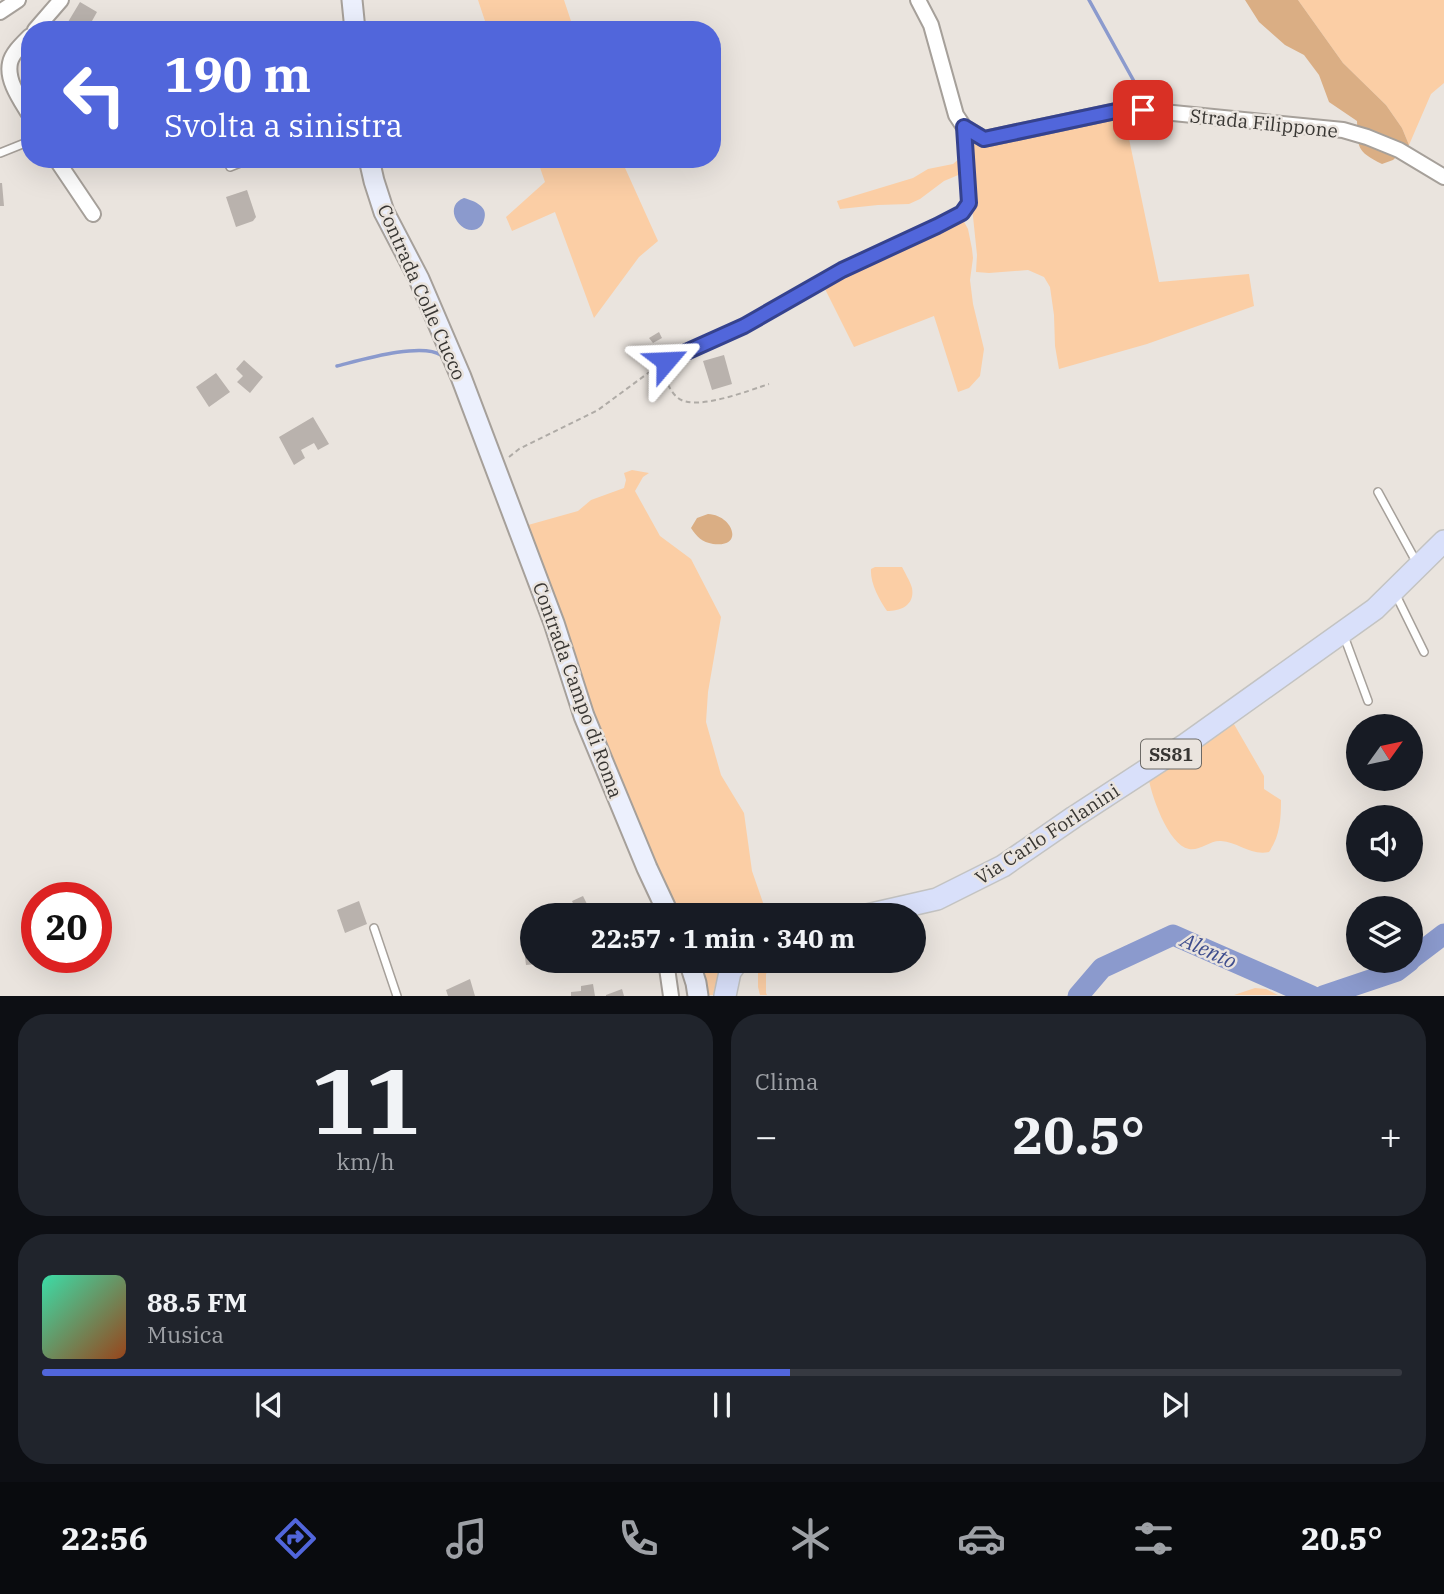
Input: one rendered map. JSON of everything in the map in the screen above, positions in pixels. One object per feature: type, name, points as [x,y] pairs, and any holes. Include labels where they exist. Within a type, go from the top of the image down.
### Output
[{"type":"main road","name":"Via Carlo Forlanini","points":[[923,903],[937,900],[1003,866],[1186,744],[1375,609],[1444,541]]},
{"type":"main road","points":[[725,996],[730,973]]},
{"type":"street","points":[[0,12],[18,0]]},
{"type":"street","points":[[43,21],[61,0]]},
{"type":"street","points":[[352,0],[354,21]]},
{"type":"street","points":[[918,0],[931,25],[956,115],[964,127]]},
{"type":"street","points":[[21,45],[10,62],[10,77],[21,98]]},
{"type":"street","name":"Strada Filippone","points":[[964,127],[984,139],[1116,111],[1143,110],[1343,130],[1399,150],[1444,177]]},
{"type":"street","points":[[61,168],[93,214]]},
{"type":"street","name":"Contrada Colle Cucco","points":[[371,168],[384,212],[419,279],[461,377],[494,464]]},
{"type":"street","name":"Contrada Campo di Roma","points":[[494,464],[554,623],[584,716],[663,903]]},
{"type":"street","points":[[668,973],[671,996]]},
{"type":"street","points":[[693,973],[698,996]]},
{"type":"lane","points":[[663,363],[744,326],[842,270],[962,213],[969,203],[964,127]]},
{"type":"lane","points":[[0,153],[21,145]]},
{"type":"lane","points":[[1378,492],[1418,566]]},
{"type":"lane","points":[[1393,591],[1424,652]]},
{"type":"lane","points":[[1343,632],[1368,701]]},
{"type":"lane","points":[[374,928],[397,996]]},
{"type":"path","points":[[494,464],[598,410],[663,363],[670,388],[677,398],[685,402],[700,403],[769,384]]},
{"type":"shaded area","points":[[478,0],[564,0],[571,21],[485,21]]},
{"type":"shaded area","points":[[1245,0],[1298,0],[1343,63],[1386,105],[1402,128],[1409,145],[1393,160],[1382,164],[1367,156],[1358,143],[1357,121],[1329,102],[1319,75],[1304,55],[1285,45],[1259,22]]},
{"type":"shaded area","points":[[1298,0],[1444,0],[1444,83],[1431,94],[1409,145],[1402,128],[1386,105],[1343,63]]},
{"type":"shaded area","points":[[1124,115],[1159,282],[1249,274],[1254,306],[1147,344],[1059,369],[1050,287],[1044,277],[1028,270],[976,272],[968,138],[980,140]]},
{"type":"shaded area","points":[[960,158],[963,173],[944,181],[909,204],[840,209],[837,201],[913,178],[928,169],[953,164]]},
{"type":"shaded area","points":[[540,168],[625,168],[658,241],[639,257],[594,318],[555,212],[512,231],[506,217],[545,182]]},
{"type":"shaded area","points":[[962,218],[968,229],[972,249],[970,280],[984,349],[980,376],[969,388],[958,392],[934,316],[854,347],[823,285],[854,267]]},
{"type":"shaded area","points":[[632,470],[649,473],[643,477],[635,491],[660,536],[691,559],[721,617],[708,692],[706,722],[721,775],[744,813],[752,871],[763,903],[675,903],[665,892],[636,829],[521,527],[578,511],[591,500],[624,488],[624,473]]},
{"type":"shaded area","points":[[708,514],[717,516],[729,525],[732,537],[729,541],[713,544],[695,534],[691,528],[697,518]]},
{"type":"shaded area","points":[[902,567],[912,588],[911,599],[906,606],[887,611],[872,580],[871,569]]},
{"type":"shaded area","points":[[1231,719],[1264,776],[1264,789],[1281,800],[1276,840],[1269,852],[1250,851],[1221,841],[1193,849],[1181,845],[1167,829],[1152,793],[1148,774]]},
{"type":"shaded area","points":[[698,973],[720,973],[713,995],[701,995]]},
{"type":"shaded area","points":[[758,973],[767,973],[767,995],[760,995]]},
{"type":"shaded area","points":[[1255,988],[1266,989],[1278,995],[1234,995]]},
{"type":"water","points":[[464,198],[483,208],[483,223],[477,229],[465,228],[456,219],[454,207]]},
{"type":"building","points":[[80,2],[97,12],[92,21],[69,21]]},
{"type":"building","points":[[2,183],[4,206],[0,206]]},
{"type":"building","points":[[247,190],[256,217],[253,221],[236,227],[226,197]]},
{"type":"building","points":[[659,332],[662,338],[653,343],[649,338]]},
{"type":"building","points":[[724,355],[732,384],[712,390],[703,361]]},
{"type":"building","points":[[244,360],[263,377],[250,393],[237,382],[243,376],[236,369]]},
{"type":"building","points":[[216,373],[230,392],[209,407],[196,387]]},
{"type":"building","points":[[313,417],[329,444],[318,450],[314,443],[301,450],[305,458],[294,465],[279,437]]},
{"type":"building","points":[[583,896],[586,903],[573,903],[572,901]]},
{"type":"building","points":[[359,901],[367,924],[345,933],[337,910]]},
{"type":"building","points":[[470,979],[475,996],[448,996],[446,990]]},
{"type":"building","points":[[593,984],[595,996],[571,996],[571,992],[581,991],[581,986]]},
{"type":"building","points":[[622,989],[624,996],[606,996],[606,995]]},
{"type":"waterway","points":[[1089,0],[1146,103]]},
{"type":"waterway","points":[[337,366],[406,351],[432,351],[441,355]]},
{"type":"waterway","name":"Alento","points":[[1423,950],[1444,934]]},
{"type":"waterway","name":"Alento","points":[[1078,996],[1102,968],[1173,935],[1312,996]]},
{"type":"waterway","name":"Alento","points":[[1323,996],[1391,973]]},
{"type":"route","points":[[666,361],[744,326],[842,270],[962,213],[969,203],[964,127],[984,139],[1116,111],[1143,110]]}]
